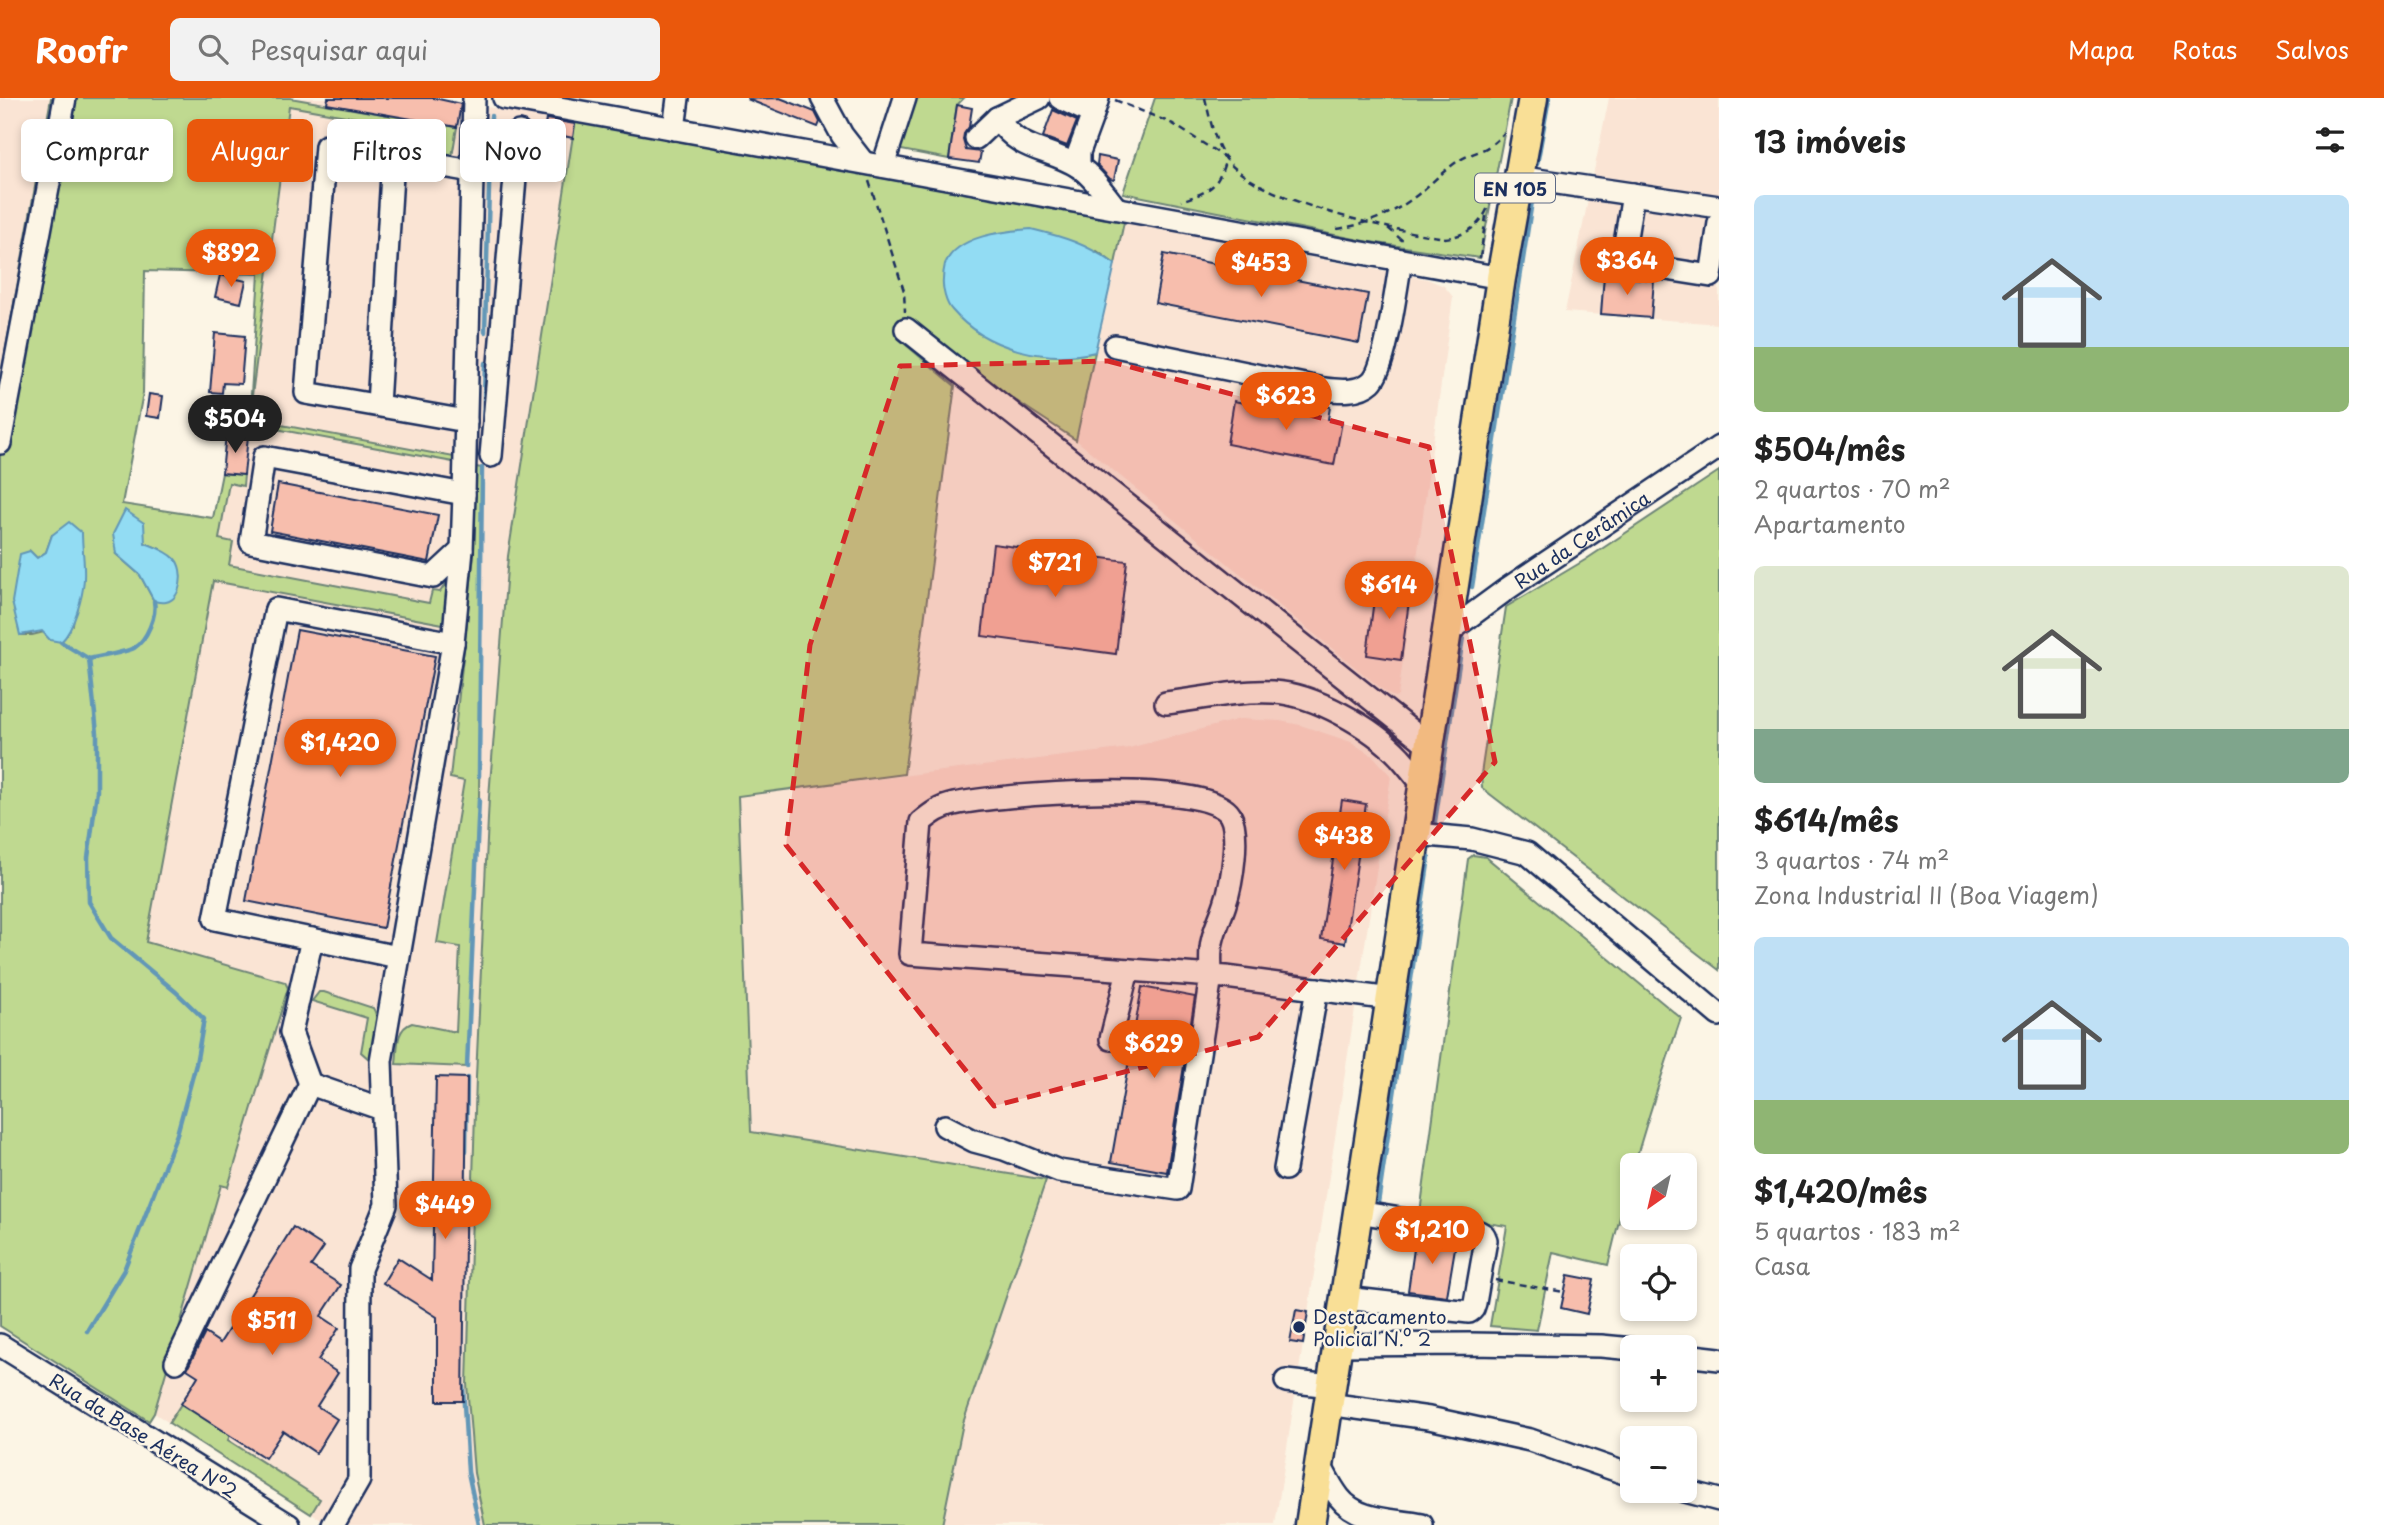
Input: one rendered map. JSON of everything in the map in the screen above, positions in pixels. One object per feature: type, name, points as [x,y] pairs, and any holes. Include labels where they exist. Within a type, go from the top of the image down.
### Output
[{"type":"main road","name":"EN 105","points":[[1310,1525],[1447,633],[1489,276],[1506,181],[1532,98]]},
{"type":"street","points":[[0,443],[65,98]]},
{"type":"street","points":[[473,119],[474,98]]},
{"type":"street","points":[[504,98],[1489,276]]},
{"type":"street","points":[[674,129],[678,98]]},
{"type":"street","points":[[822,98],[842,135],[873,164]]},
{"type":"street","points":[[873,164],[905,98]]},
{"type":"street","points":[[976,138],[997,118],[1039,98]]},
{"type":"street","points":[[1060,98],[1096,106],[1079,152],[1079,167]]},
{"type":"street","points":[[997,118],[1007,133],[1018,140],[1079,167],[1116,208]]},
{"type":"street","points":[[327,146],[306,393],[466,421]]},
{"type":"street","points":[[1506,181],[1633,194],[1719,207]]},
{"type":"street","points":[[378,405],[392,182]]},
{"type":"street","points":[[333,1525],[359,1480],[360,1269],[386,1205],[381,1061],[453,643],[462,550],[472,182]]},
{"type":"street","points":[[491,456],[515,182]]},
{"type":"street","points":[[1633,194],[1622,262],[1711,276],[1719,223]]},
{"type":"street","points":[[1115,346],[1324,389],[1339,391],[1362,387],[1371,383],[1381,365],[1401,260]]},
{"type":"street","points":[[906,330],[1430,746]]},
{"type":"street","points":[[468,351],[501,355]]},
{"type":"street","name":"Rua da Cerâmica","points":[[1447,633],[1507,589],[1719,447]]},
{"type":"street","points":[[462,550],[433,577],[251,542],[264,457],[464,494]]},
{"type":"street","points":[[398,957],[215,919],[276,609],[453,643]]},
{"type":"street","points":[[1167,703],[1274,692],[1306,699],[1371,732],[1399,755],[1424,786]]},
{"type":"street","points":[[946,1126],[974,1141],[1004,1149],[1059,1171],[1178,1189],[1211,976],[1211,950],[1216,924],[1225,906],[1230,884],[1234,838],[1234,824],[1228,812],[1217,803],[1164,794],[1053,793],[952,805],[934,811],[922,822],[910,954],[1211,976],[1391,999]]},
{"type":"street","points":[[1416,834],[1472,839],[1527,853],[1719,1015]]},
{"type":"street","points":[[176,1362],[310,1084],[291,1032],[312,939]]},
{"type":"street","points":[[1111,1039],[1128,970]]},
{"type":"street","points":[[1285,1169],[1317,989]]},
{"type":"street","points":[[310,1084],[383,1109]]},
{"type":"street","points":[[1345,1298],[1469,1312],[1475,1303],[1486,1240],[1479,1232],[1358,1212]]},
{"type":"street","points":[[1337,1345],[1469,1344],[1620,1348]]},
{"type":"street","name":"Rua da Base Aérea Nº2","points":[[0,1345],[289,1525]]},
{"type":"street","points":[[1697,1356],[1719,1359]]},
{"type":"street","points":[[1286,1381],[1330,1395],[1530,1440],[1620,1471]]},
{"type":"street","points":[[1319,1463],[1339,1497],[1351,1510],[1377,1518],[1422,1525]]},
{"type":"street","points":[[1697,1494],[1719,1500]]},
{"type":"path","points":[[1109,98],[1173,124],[1226,158],[1237,170],[1265,189],[1371,223],[1445,238],[1457,237],[1478,225],[1506,181]]},
{"type":"path","points":[[1182,200],[1207,192],[1217,183],[1226,158],[1205,98]]},
{"type":"path","points":[[1371,223],[1404,205],[1461,160],[1489,149],[1510,126]]},
{"type":"path","points":[[1502,145],[1505,132]]},
{"type":"path","points":[[873,164],[904,291],[906,330]]},
{"type":"path","points":[[1487,213],[1489,276]]},
{"type":"path","points":[[1480,1277],[1564,1292]]},
{"type":"highlighted area","points":[[1108,361],[1429,447],[1495,762],[1258,1037],[994,1106],[786,845],[810,645],[900,366]]},
{"type":"shaded area","points":[[0,98],[51,98],[47,119],[21,119],[21,182],[36,182],[0,381]]},
{"type":"shaded area","points":[[290,98],[434,98],[557,119],[460,119],[460,182],[566,182],[508,556],[489,797],[476,1077],[467,1384],[474,1473],[485,1525],[329,1525],[154,1413],[221,1185],[136,949],[222,473],[244,475],[250,407],[279,182],[313,182],[313,119],[287,119]]},
{"type":"shaded area","points":[[1609,98],[1719,98],[1719,324],[1565,312]]},
{"type":"shaded area","points":[[566,120],[575,122],[566,180]]},
{"type":"shaded area","points":[[1124,222],[1427,279],[1444,286],[1453,297],[1398,696],[1388,694],[1076,440]]},
{"type":"shaded area","points":[[1240,719],[1300,725],[1351,742],[1374,757],[1391,776],[1308,1312],[1296,1310],[1291,1342],[1303,1344],[1275,1525],[941,1525],[963,1423],[1046,1180],[751,1132],[738,796],[1129,748]]},
{"type":"green space","points":[[51,98],[290,98],[411,119],[363,119],[289,106],[287,119],[187,119],[187,182],[279,182],[250,414],[259,274],[145,271],[143,393],[122,504],[213,518],[222,473],[244,475],[243,486],[229,483],[219,539],[233,542],[229,565],[429,603],[432,591],[440,592],[454,571],[443,624],[213,581],[146,942],[285,982],[288,988],[228,1187],[221,1185],[154,1413],[149,1421],[0,1326],[0,381],[36,182],[173,182],[173,119],[47,119]],"holes":[[[82,533],[73,625],[21,635],[30,551],[37,558],[46,552],[52,535]],[[145,543],[160,549],[154,601],[140,575],[116,554]]]},
{"type":"green space","points":[[905,98],[964,98],[957,105],[949,159],[896,149]]},
{"type":"green space","points":[[1155,98],[1511,98],[1480,258],[1370,242],[1123,193]]},
{"type":"green space","points":[[575,122],[1124,222],[1115,264],[1097,251],[978,333],[1022,350],[1049,356],[1095,352],[1076,440],[986,381],[911,324],[899,339],[955,386],[904,774],[738,796],[751,1132],[1046,1180],[963,1423],[942,1525],[485,1525],[474,1473],[467,1384],[476,1077],[489,797],[508,556]]},
{"type":"green space","points":[[446,125],[457,127],[452,157],[446,156]]},
{"type":"green space","points":[[249,419],[454,457],[453,462],[249,424]]},
{"type":"green space","points":[[476,467],[482,468],[479,799],[467,1067],[396,1064],[398,1040],[403,1030],[412,1023],[456,1032],[460,947],[437,943],[464,781],[450,778],[474,554]]},
{"type":"green space","points":[[1719,471],[1719,970],[1482,788],[1481,774],[1506,607],[1585,560]]},
{"type":"green space","points":[[1473,855],[1486,857],[1681,1018],[1638,1153],[1620,1153],[1620,1218],[1608,1265],[1553,1252],[1537,1330],[1490,1326],[1507,1226],[1420,1213],[1468,859]]},
{"type":"green space","points":[[319,992],[373,1008],[377,1026],[370,1060],[361,1052],[367,1018],[312,1001]]},
{"type":"green space","points":[[181,1404],[230,1435],[228,1440],[320,1499],[311,1514],[169,1423]]},
{"type":"water","points":[[1031,229],[1075,242],[1115,264],[1095,352],[1057,356],[1018,350],[982,335],[966,324],[948,304],[943,276],[945,264],[951,254],[983,236]]},
{"type":"water","points":[[125,510],[144,523],[145,543],[169,554],[178,564],[181,577],[179,590],[171,600],[154,601],[140,575],[116,554],[113,534]]},
{"type":"water","points":[[69,522],[82,533],[84,568],[82,594],[74,621],[61,642],[50,640],[42,631],[20,635],[12,602],[20,554],[30,551],[37,558],[46,552],[52,535]]},
{"type":"building","points":[[328,98],[434,98],[461,104],[457,127],[446,125],[446,119],[412,119],[327,104]]},
{"type":"building","points":[[780,98],[815,112],[820,122],[818,127],[747,99]]},
{"type":"building","points":[[957,105],[972,108],[969,127],[963,140],[966,150],[981,152],[979,163],[949,159]]},
{"type":"building","points":[[1053,110],[1077,121],[1067,146],[1043,137]]},
{"type":"building","points":[[566,122],[575,124],[573,138],[566,137]]},
{"type":"building","points":[[1098,156],[1118,160],[1114,180],[1097,165]]},
{"type":"building","points":[[1164,254],[1368,294],[1359,343],[1155,303]]},
{"type":"building","points":[[220,275],[246,281],[241,303],[215,297]]},
{"type":"building","points":[[1604,275],[1654,280],[1651,318],[1601,314]]},
{"type":"building","points":[[215,333],[245,336],[241,384],[223,383],[222,393],[210,392]]},
{"type":"building","points":[[149,394],[163,396],[160,418],[146,416]]},
{"type":"building","points":[[1234,401],[1309,416],[1312,403],[1330,407],[1328,419],[1342,422],[1334,465],[1227,444]]},
{"type":"building","points":[[226,434],[248,436],[244,475],[222,473]]},
{"type":"building","points":[[278,484],[438,515],[429,562],[270,531]]},
{"type":"building","points":[[993,544],[1127,561],[1116,654],[982,636]]},
{"type":"building","points":[[1376,583],[1411,587],[1401,660],[1367,655]]},
{"type":"building","points":[[297,630],[435,656],[383,928],[246,901]]},
{"type":"building","points":[[1342,800],[1366,804],[1345,943],[1321,939]]},
{"type":"building","points":[[1142,987],[1195,997],[1167,1172],[1111,1162]]},
{"type":"building","points":[[436,1077],[467,1078],[463,1401],[437,1401],[437,1317],[383,1283],[398,1258],[432,1280]]},
{"type":"building","points":[[293,1227],[324,1247],[311,1266],[341,1285],[321,1316],[339,1328],[318,1360],[338,1373],[317,1406],[337,1419],[316,1453],[283,1431],[265,1458],[181,1404],[198,1376],[187,1369],[205,1333],[220,1343]]},
{"type":"building","points":[[1416,1235],[1456,1242],[1447,1296],[1408,1291]]},
{"type":"building","points":[[1568,1275],[1594,1280],[1587,1314],[1561,1308]]},
{"type":"building","name":"Destacamento Policial N.º 2","points":[[1296,1310],[1308,1312],[1303,1344],[1290,1342]]},
{"type":"waterway","points":[[1537,164],[1549,98]]},
{"type":"waterway","points":[[485,332],[491,116]]},
{"type":"waterway","points":[[1472,587],[1533,195]]},
{"type":"waterway","points":[[483,430],[485,363]]},
{"type":"waterway","points":[[479,776],[482,468]]},
{"type":"waterway","points":[[61,642],[89,659],[134,648],[150,627],[154,601]]},
{"type":"waterway","points":[[1434,828],[1464,631]]},
{"type":"waterway","points":[[87,1331],[124,1270],[177,1134],[196,1064],[204,1019],[111,938],[89,902],[88,858],[97,791],[97,733],[89,659]]},
{"type":"waterway","points":[[467,1067],[479,799]]},
{"type":"waterway","points":[[1378,1203],[1429,857]]},
{"type":"waterway","points":[[466,1151],[467,1078]]},
{"type":"waterway","points":[[463,1387],[468,1472],[479,1525]]},
{"type":"place","name":"Destacamento Policial N.º 2","points":[[1299,1327]]}]
